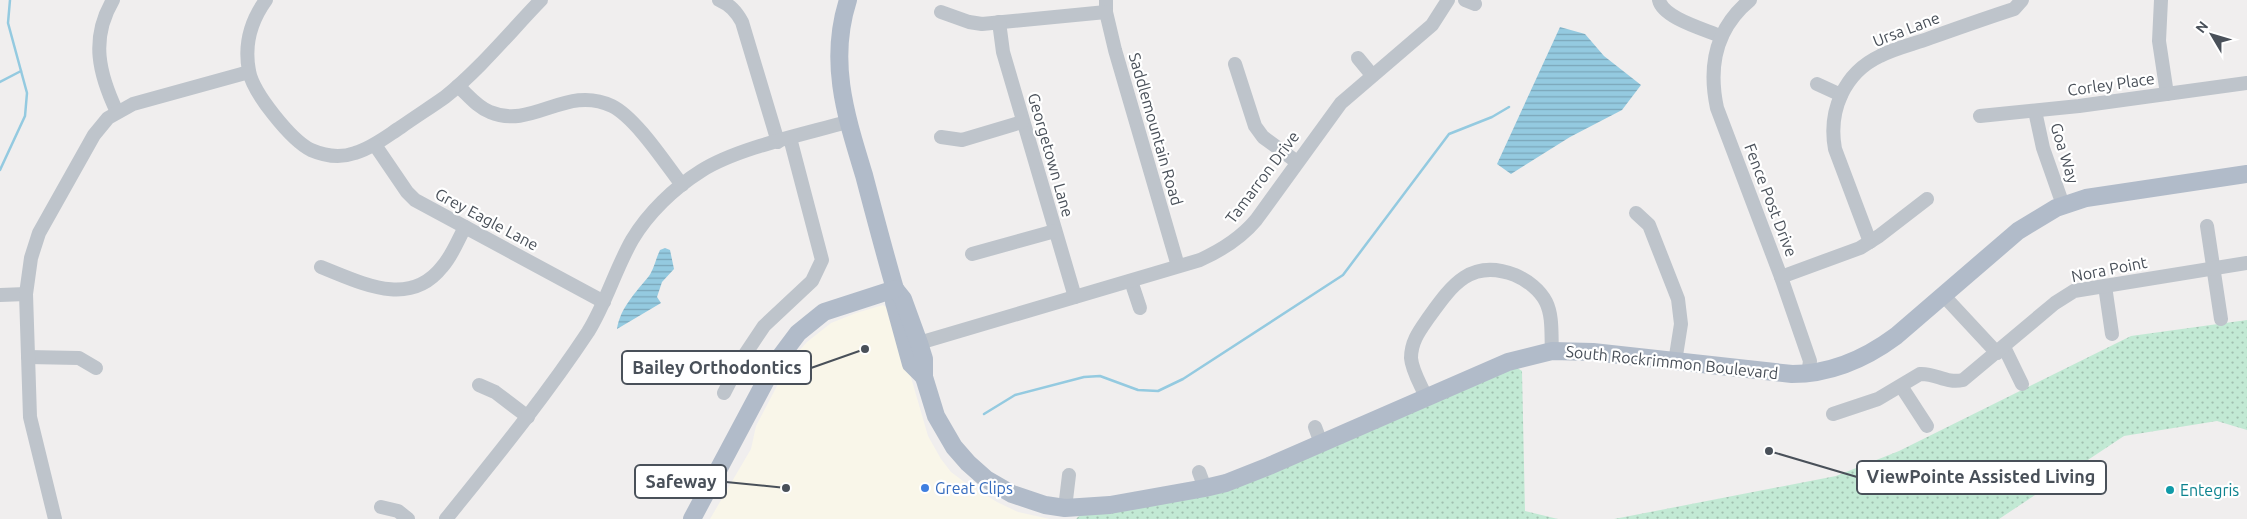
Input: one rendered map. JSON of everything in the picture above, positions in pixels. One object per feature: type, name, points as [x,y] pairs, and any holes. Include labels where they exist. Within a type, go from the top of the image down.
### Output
[{"type":"main road","name":"South Rockrimmon Boulevard","points":[[848,0],[839,52],[842,96],[847,122],[895,289],[902,299],[924,359],[924,377],[936,416],[944,432],[968,463],[986,479],[1012,494],[1038,503],[1065,508],[1110,505],[1202,480],[1244,476],[1318,435],[1426,397],[1508,362],[1552,351],[1593,352],[1772,373],[1808,374],[1848,364],[1880,348],[1944,296],[2018,231],[2043,214],[2086,198],[2247,174]]},
{"type":"main road","name":"South Rockrimmon Boulevard","points":[[895,289],[894,302],[911,364],[924,377]]},
{"type":"main road","points":[[692,519],[774,365],[798,333],[824,312],[895,289]]},
{"type":"street","points":[[113,0],[101,32],[99,60],[106,89],[117,112]]},
{"type":"street","points":[[266,0],[257,12],[249,35],[247,51],[252,84],[266,106],[300,143],[322,154],[343,157],[375,144],[458,86],[541,0]]},
{"type":"street","points":[[719,0],[729,4],[737,12],[742,22],[784,140],[822,260],[812,281],[764,326],[740,362],[724,394]]},
{"type":"street","name":"Tamarron Drive","points":[[919,343],[1212,255],[1248,230],[1341,103],[1432,25],[1448,0]]},
{"type":"street","points":[[1659,0],[1660,6],[1671,16],[1720,36],[1734,14],[1750,0]]},
{"type":"street","name":"Ursa Lane","points":[[1870,242],[1835,149],[1832,121],[1841,95],[1856,73],[1880,56],[2014,9],[2022,0]]},
{"type":"street","points":[[2161,0],[2159,41],[2167,94]]},
{"type":"street","points":[[942,12],[969,22],[982,24],[1106,6]]},
{"type":"street","name":"Saddlemountain Road","points":[[1106,6],[1115,50],[1178,266]]},
{"type":"street","name":"Georgetown Lane","points":[[999,22],[1003,52],[1022,122],[1075,297]]},
{"type":"street","name":"Fence Post Drive","points":[[1720,36],[1712,76],[1717,108],[1781,277],[1810,361],[1808,374]]},
{"type":"street","points":[[1358,58],[1372,75]]},
{"type":"street","points":[[1235,64],[1255,126],[1271,143],[1297,162]]},
{"type":"street","points":[[54,519],[30,417],[26,294],[31,258],[39,233],[94,135],[100,126],[117,112],[133,104],[249,72]]},
{"type":"street","name":"Corley Place","points":[[1980,116],[2035,111],[2247,83]]},
{"type":"street","points":[[1817,84],[1841,95]]},
{"type":"street","points":[[458,86],[478,106],[502,116],[536,113],[572,100],[599,102],[612,106],[634,124],[682,185]]},
{"type":"street","name":"Goa Way","points":[[2035,111],[2043,148],[2063,205]]},
{"type":"street","points":[[446,519],[528,417],[589,330],[631,242],[639,229],[662,203],[682,185],[707,168],[742,152],[847,122]]},
{"type":"street","points":[[941,137],[962,140],[1022,122]]},
{"type":"street","name":"Grey Eagle Lane","points":[[375,144],[407,192],[415,200],[604,302]]},
{"type":"street","points":[[1781,277],[1860,248],[1927,199]]},
{"type":"street","points":[[1636,213],[1649,225],[1678,299],[1680,324],[1675,362]]},
{"type":"street","points":[[2207,226],[2221,319]]},
{"type":"street","points":[[322,267],[377,288],[389,290],[414,287],[425,282],[443,267],[465,227]]},
{"type":"street","points":[[972,254],[1055,231]]},
{"type":"street","name":"Nora Point","points":[[1833,414],[1878,398],[1920,374],[1927,374],[1950,382],[1963,380],[2063,297],[2074,291],[2247,263]]},
{"type":"street","points":[[1426,397],[1411,359],[1415,337],[1449,290],[1477,266],[1506,271],[1519,276],[1538,291],[1546,302],[1550,314],[1552,351]]},
{"type":"street","points":[[1131,280],[1140,308]]},
{"type":"street","points":[[2104,286],[2112,334]]},
{"type":"street","points":[[0,295],[26,294]]},
{"type":"street","points":[[1944,296],[2001,350],[2022,384]]},
{"type":"street","points":[[28,357],[79,358],[96,368]]},
{"type":"street","points":[[479,384],[495,392],[528,417]]},
{"type":"street","points":[[1901,386],[1927,426]]},
{"type":"street","points":[[1065,508],[1069,475]]},
{"type":"street","points":[[381,507],[398,511],[408,519]]},
{"type":"shaded area","points":[[883,305],[892,312],[928,436],[951,472],[997,502],[1018,512],[1050,519],[710,519],[751,449],[756,426],[788,365],[798,352],[807,342],[831,323]]},
{"type":"green space","points":[[2247,320],[2247,430],[2217,421],[2124,436],[1999,519],[1614,519],[1836,476],[1899,451],[2131,336]]},
{"type":"green space","points":[[1508,362],[1522,371],[1525,511],[1558,519],[1076,519],[1088,507],[1226,483]]},
{"type":"water","points":[[1560,27],[1585,34],[1604,56],[1641,85],[1622,110],[1570,137],[1511,174],[1497,164]]},
{"type":"water","points":[[665,248],[670,250],[674,269],[662,282],[657,297],[661,303],[617,329],[625,307],[651,273],[660,250]]},
{"type":"waterway","points":[[0,170],[25,116],[27,93],[8,23],[10,0]]},
{"type":"waterway","points":[[0,82],[21,71]]},
{"type":"waterway","points":[[984,414],[1015,395],[1084,377],[1100,376],[1138,390],[1158,391],[1183,379],[1343,275],[1449,134],[1492,117],[1509,107]]},
{"type":"place","name":"Bailey Orthodontics","points":[[865,349]]},
{"type":"place","name":"ViewPointe Assisted Living","points":[[1769,451]]},
{"type":"place","name":"Safeway","points":[[786,488]]},
{"type":"place","name":"Great Clips","points":[[925,488]]},
{"type":"place","name":"Entegris","points":[[2170,490]]}]
